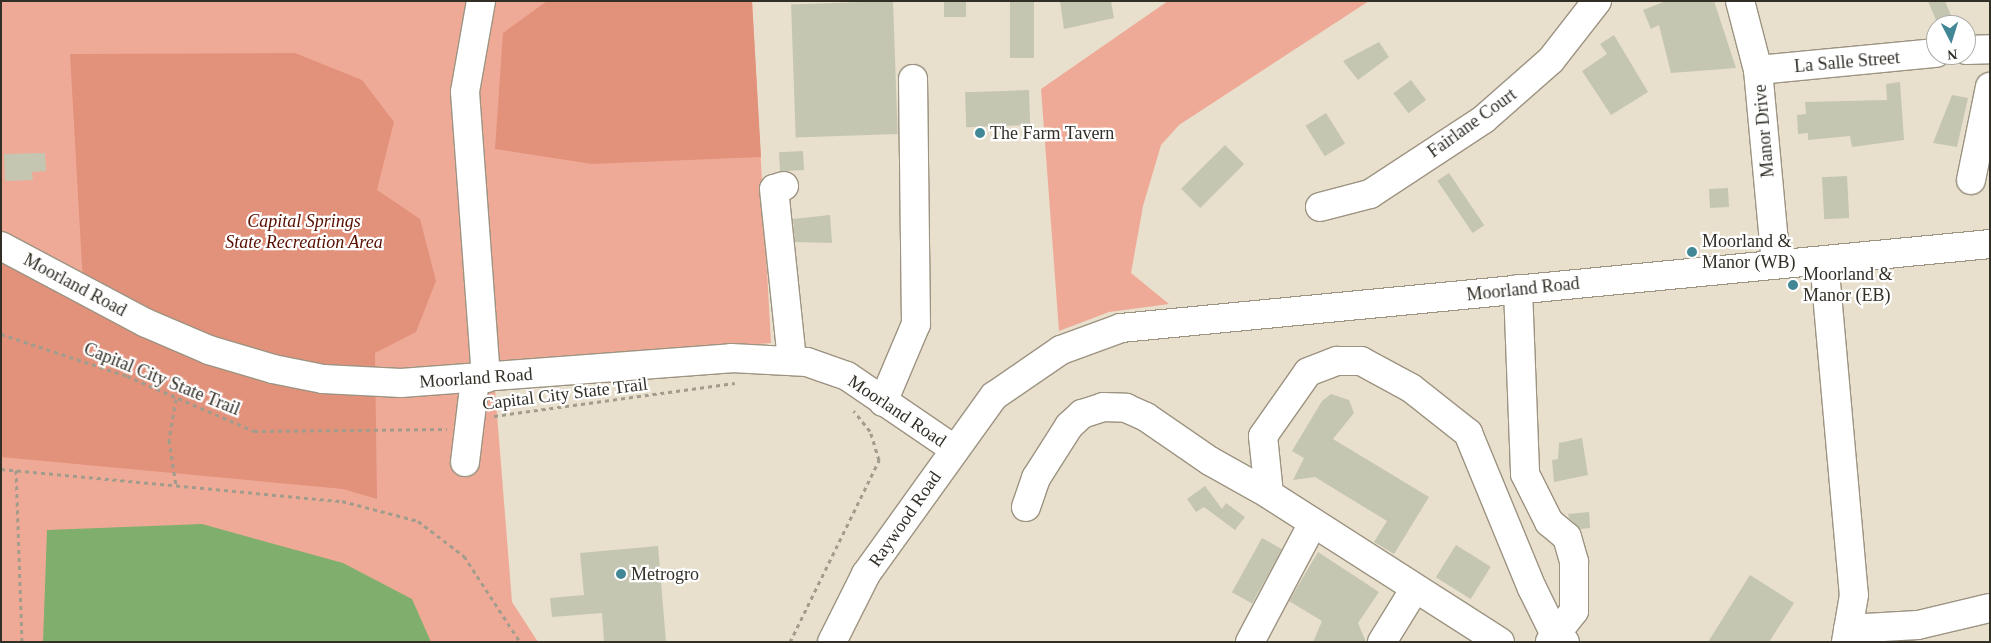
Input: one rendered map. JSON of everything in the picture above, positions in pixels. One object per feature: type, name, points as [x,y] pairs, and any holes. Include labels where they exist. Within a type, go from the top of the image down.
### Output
[{"type":"street","points":[[465,462],[469,421],[481,378],[465,92],[481,1]]},
{"type":"street","name":"Fairlane Court","points":[[1320,207],[1370,194],[1484,118],[1551,60],[1597,1]]},
{"type":"street","name":"Manor Drive","points":[[1740,1],[1758,70],[1776,264]]},
{"type":"street","points":[[1976,50],[1990,49]]},
{"type":"street","name":"La Salle Street","points":[[1758,70],[1926,54]]},
{"type":"street","points":[[883,402],[916,324],[913,79]]},
{"type":"street","points":[[1971,180],[1990,87]]},
{"type":"street","points":[[784,186],[774,188],[792,360]]},
{"type":"street","name":"Moorland Road","points":[[1061,350],[1121,328],[1990,244]]},
{"type":"street","name":"Moorland Road","points":[[1,246],[146,323],[209,350],[273,369],[323,379],[392,382],[481,378],[731,358],[792,360],[847,376],[954,449]]},
{"type":"street","points":[[1824,260],[1854,595],[1847,636],[1918,625],[1990,608]]},
{"type":"street","points":[[1518,289],[1525,474],[1549,522],[1567,537],[1574,562],[1574,611],[1557,640]]},
{"type":"street","name":"Raywood Road","points":[[832,642],[866,574],[954,449],[994,396],[1061,350]]},
{"type":"street","points":[[1269,494],[1263,436],[1286,398],[1308,372],[1337,361],[1361,360],[1411,388],[1468,433],[1557,640]]},
{"type":"street","points":[[1026,507],[1036,478],[1069,426],[1082,414],[1103,408],[1126,408],[1146,417],[1210,461],[1269,494],[1414,590],[1500,642]]},
{"type":"street","points":[[1250,642],[1313,523]]},
{"type":"street","points":[[1382,642],[1414,590]]},
{"type":"path","name":"Capital City State Trail","points":[[1,334],[126,376],[254,431],[448,429],[469,421],[743,382]]},
{"type":"path","points":[[176,399],[169,440],[176,485]]},
{"type":"path","points":[[790,642],[878,460],[870,431],[851,408]]},
{"type":"path","points":[[1,469],[342,501],[418,521],[464,556],[520,642]]},
{"type":"path","points":[[16,470],[22,642]]},
{"type":"green space","name":"Capital Springs State Recreation Area","points":[[1,1],[752,1],[771,343],[493,364],[512,602],[538,642],[1,642]]},
{"type":"green space","points":[[547,1],[752,1],[761,157],[592,164],[495,149],[503,33]]},
{"type":"green space","points":[[1168,1],[1369,1],[1179,125],[1161,145],[1143,206],[1131,273],[1169,304],[1109,312],[1059,331],[1041,89]]},
{"type":"green space","points":[[295,53],[362,80],[394,122],[377,190],[420,219],[436,281],[416,332],[375,353],[377,499],[343,489],[1,457],[1,257],[84,301],[70,54]]},
{"type":"shaded area","points":[[202,524],[343,563],[412,599],[431,642],[43,642],[47,530]]},
{"type":"building","points":[[893,1],[898,134],[796,137],[791,5]]},
{"type":"building","points":[[944,1],[966,1],[966,17],[944,17]]},
{"type":"building","points":[[1010,1],[1034,1],[1034,58],[1010,58]]},
{"type":"building","points":[[1060,1],[1111,1],[1114,18],[1064,29]]},
{"type":"building","points":[[1666,1],[1714,1],[1736,68],[1671,73],[1659,25],[1651,29],[1643,10]]},
{"type":"building","points":[[1928,1],[1945,1],[1951,15],[1934,15]]},
{"type":"building","points":[[1614,35],[1648,92],[1611,115],[1582,71],[1607,54],[1600,44]]},
{"type":"building","points":[[1379,42],[1389,57],[1358,80],[1343,61]]},
{"type":"building","points":[[1411,80],[1426,100],[1408,113],[1393,93]]},
{"type":"building","points":[[1900,82],[1904,140],[1852,147],[1850,136],[1808,140],[1808,133],[1798,134],[1797,115],[1806,114],[1805,102],[1887,100],[1886,84]]},
{"type":"building","points":[[1029,90],[1030,125],[966,127],[965,92]]},
{"type":"building","points":[[1952,95],[1968,98],[1957,147],[1933,143]]},
{"type":"building","points":[[1326,113],[1345,144],[1325,156],[1306,126]]},
{"type":"building","points":[[1225,145],[1244,164],[1200,208],[1181,189]]},
{"type":"building","points":[[803,151],[804,170],[780,171],[779,152]]},
{"type":"building","points":[[45,153],[46,171],[32,172],[33,180],[5,181],[4,154]]},
{"type":"building","points":[[1449,173],[1484,225],[1473,233],[1437,181]]},
{"type":"building","points":[[1847,176],[1849,218],[1824,219],[1822,177]]},
{"type":"building","points":[[1728,188],[1729,207],[1710,208],[1709,189]]},
{"type":"building","points":[[830,215],[832,243],[795,242],[793,219]]},
{"type":"building","points":[[1331,394],[1349,400],[1354,413],[1333,439],[1429,497],[1394,554],[1374,542],[1387,521],[1315,477],[1293,480],[1304,458],[1292,451],[1322,401]]},
{"type":"building","points":[[1582,438],[1588,475],[1554,482],[1552,460],[1558,459],[1559,443]]},
{"type":"building","points":[[1205,486],[1222,509],[1226,503],[1245,517],[1235,530],[1204,507],[1196,512],[1187,499]]},
{"type":"building","points":[[1589,512],[1590,528],[1580,529],[1569,518],[1568,514]]},
{"type":"building","points":[[1262,538],[1282,549],[1252,603],[1232,592]]},
{"type":"building","points":[[1456,545],[1491,567],[1471,599],[1436,577]]},
{"type":"building","name":"Metrogro","points":[[658,546],[666,642],[604,642],[602,613],[552,617],[550,598],[584,595],[580,553]]},
{"type":"building","points":[[1318,552],[1379,592],[1358,623],[1366,642],[1313,642],[1322,621],[1289,601]]},
{"type":"building","points":[[1750,575],[1794,603],[1769,642],[1708,642]]},
{"type":"place","name":"The Farm Tavern","points":[[980,133]]},
{"type":"place","name":"Moorland & Manor (WB)","points":[[1692,252]]},
{"type":"place","name":"Moorland & Manor (EB)","points":[[1793,285]]},
{"type":"place","name":"Metrogro","points":[[621,574]]}]
